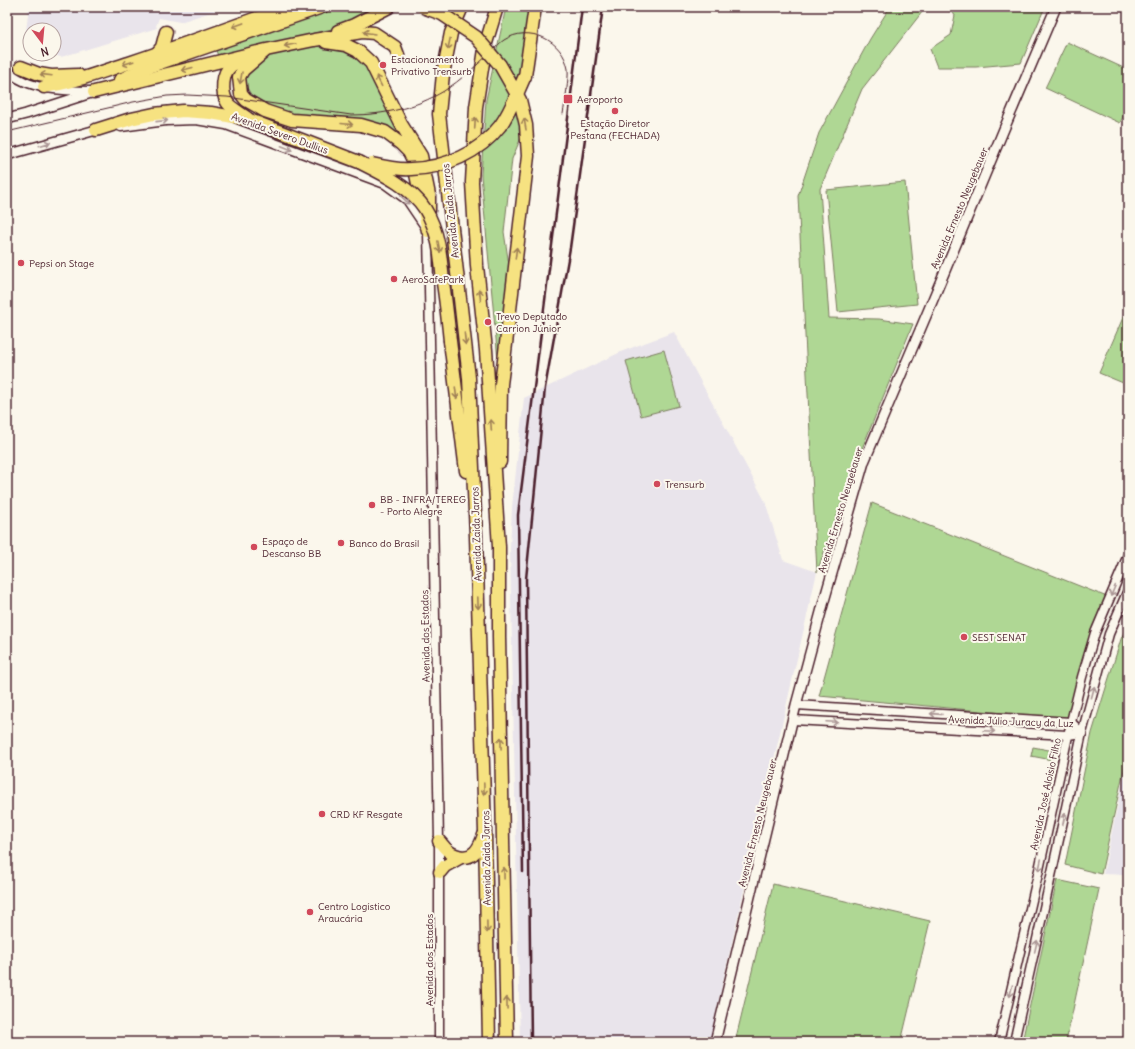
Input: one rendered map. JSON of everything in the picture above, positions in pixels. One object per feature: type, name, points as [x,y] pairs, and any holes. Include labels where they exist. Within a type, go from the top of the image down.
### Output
[{"type":"highway","points":[[44,87],[60,85],[99,73],[288,7]]},
{"type":"highway","points":[[94,92],[148,67],[322,7]]},
{"type":"highway","points":[[314,40],[354,25],[388,7]]},
{"type":"highway","points":[[423,7],[442,14],[476,37],[500,65],[520,100],[526,125],[528,156],[501,384],[499,547]]},
{"type":"highway","name":"Avenida Zaida Jarros","points":[[462,7],[452,32],[442,74],[439,114],[469,378],[476,536],[485,832],[489,1042]]},
{"type":"highway","name":"Avenida Zaida Jarros","points":[[497,7],[486,43],[476,107],[472,182],[477,266],[486,350],[499,547],[499,645],[508,1042]]},
{"type":"highway","points":[[359,162],[394,168],[412,169],[448,163],[477,147],[492,135],[511,108],[525,76],[535,7]]},
{"type":"highway","points":[[531,33],[542,7]]},
{"type":"highway","points":[[157,53],[162,47],[166,32]]},
{"type":"highway","points":[[94,92],[266,50],[362,32],[374,33],[395,47],[398,55]]},
{"type":"highway","points":[[314,40],[346,45],[358,51],[371,63],[401,124],[421,156],[429,195],[428,230]]},
{"type":"highway","points":[[250,120],[227,102],[222,89],[227,70],[232,65],[266,50]]},
{"type":"highway","points":[[266,50],[243,70],[239,77],[241,94],[246,100],[265,111],[292,120],[362,125],[385,132],[401,144],[409,152],[413,160],[428,230]]},
{"type":"highway","points":[[21,67],[39,74],[51,76],[99,73]]},
{"type":"highway","points":[[96,130],[131,119],[154,114],[183,111],[211,113],[250,120],[359,162],[387,176],[415,198],[425,209],[437,238],[476,536]]},
{"type":"highway","points":[[439,841],[444,848],[452,854],[461,857],[468,857],[475,853],[485,832]]},
{"type":"highway","points":[[440,872],[444,866],[461,857]]},
{"type":"main road","name":"Avenida Ernesto Neugebauer","points":[[715,1042],[796,705],[864,462],[930,309],[1056,7]]},
{"type":"main road","points":[[7,119],[94,92]]},
{"type":"main road","name":"Avenida Severo Dullius","points":[[7,155],[96,130]]},
{"type":"street","points":[[7,70],[22,81],[44,87],[70,91],[94,92]]},
{"type":"street","name":"Avenida Severo Dullius","points":[[96,130],[166,120],[196,120],[226,125],[385,184],[406,200],[428,230]]},
{"type":"street","name":"Avenida dos Estados","points":[[428,230],[440,872],[439,1042]]},
{"type":"street","name":"Avenida José Aloísio Filho","points":[[999,1042],[1082,677],[1095,633],[1128,555]]},
{"type":"street","points":[[1014,1042],[1082,733],[1109,634],[1128,590]]},
{"type":"street","name":"Avenida Júlio Juracy da Luz","points":[[796,705],[1071,722],[1082,733]]},
{"type":"street","name":"Avenida Júlio Juracy da Luz","points":[[793,720],[1068,735],[1082,733]]},
{"type":"shaded area","points":[[29,7],[227,7],[180,22],[159,18],[156,26],[157,28],[62,57],[62,22],[27,22]]},
{"type":"shaded area","points":[[674,332],[765,501],[783,560],[817,572],[709,1042],[520,1042],[510,547],[512,507],[524,398],[623,351]]},
{"type":"shaded area","points":[[1128,757],[1128,875],[1103,874]]},
{"type":"green space","points":[[305,7],[381,7],[336,28],[218,56],[213,42]]},
{"type":"green space","points":[[506,7],[530,7],[521,72],[522,135],[512,159],[504,232],[509,265],[498,361],[481,175],[486,100]]},
{"type":"green space","points":[[890,7],[926,7],[862,89],[820,189],[829,318],[879,319],[913,324],[854,468],[817,572],[798,196],[819,133],[870,39]]},
{"type":"green space","points":[[944,7],[1045,7],[1021,63],[976,67],[937,67],[930,49],[951,35],[955,15]]},
{"type":"green space","points":[[1067,42],[1128,70],[1128,106],[1120,123],[1045,88]]},
{"type":"green space","points":[[328,45],[344,48],[365,62],[417,157],[388,128],[299,117],[271,110],[254,100],[245,84],[247,71],[269,53],[302,46]]},
{"type":"green space","points":[[905,182],[917,304],[838,312],[826,190]]},
{"type":"green space","points":[[1128,306],[1128,385],[1099,373]]},
{"type":"green space","points":[[664,350],[679,406],[641,416],[626,361]]},
{"type":"green space","name":"SEST SENAT","points":[[872,503],[1107,597],[1068,719],[819,696]]},
{"type":"green space","points":[[1128,623],[1128,751],[1101,874],[1065,865],[1092,733],[1121,639]]},
{"type":"green space","points":[[1033,747],[1054,751],[1052,760],[1031,756]]},
{"type":"green space","points":[[1057,880],[1099,889],[1066,1042],[1022,1042]]},
{"type":"green space","points":[[773,884],[930,921],[901,1042],[735,1042]]},
{"type":"tram line","points":[[7,132],[133,102],[167,96],[187,95],[227,97],[351,115],[387,112],[422,102],[444,91],[468,73],[502,41],[514,35],[524,34],[534,34],[544,38],[552,43],[565,59],[568,73],[563,114]]},
{"type":"railway","points":[[523,872],[518,515],[582,7]]},
{"type":"railway","points":[[531,1042],[526,579],[545,388],[570,248],[603,7]]},
{"type":"place","name":"Estacionamento Privativo Trensurb","points":[[383,65]]},
{"type":"place","name":"Aeroporto","points":[[568,99]]},
{"type":"place","name":"Estação Diretor Pestana (FECHADA)","points":[[615,111]]},
{"type":"place","name":"Pepsi on Stage","points":[[21,263]]},
{"type":"place","name":"AeroSafePark","points":[[394,279]]},
{"type":"place","name":"Trevo Deputado Carrion Júnior","points":[[488,322]]},
{"type":"place","name":"Trensurb","points":[[657,484]]},
{"type":"place","name":"BB - INFRA/TEREG - Porto Alegre","points":[[372,505]]},
{"type":"place","name":"Banco do Brasil","points":[[341,543]]},
{"type":"place","name":"Espaço de Descanso BB","points":[[254,547]]},
{"type":"place","name":"SEST SENAT","points":[[964,637]]},
{"type":"place","name":"CRD KF Resgate","points":[[322,814]]},
{"type":"place","name":"Centro Logístico Araucária","points":[[310,912]]}]
